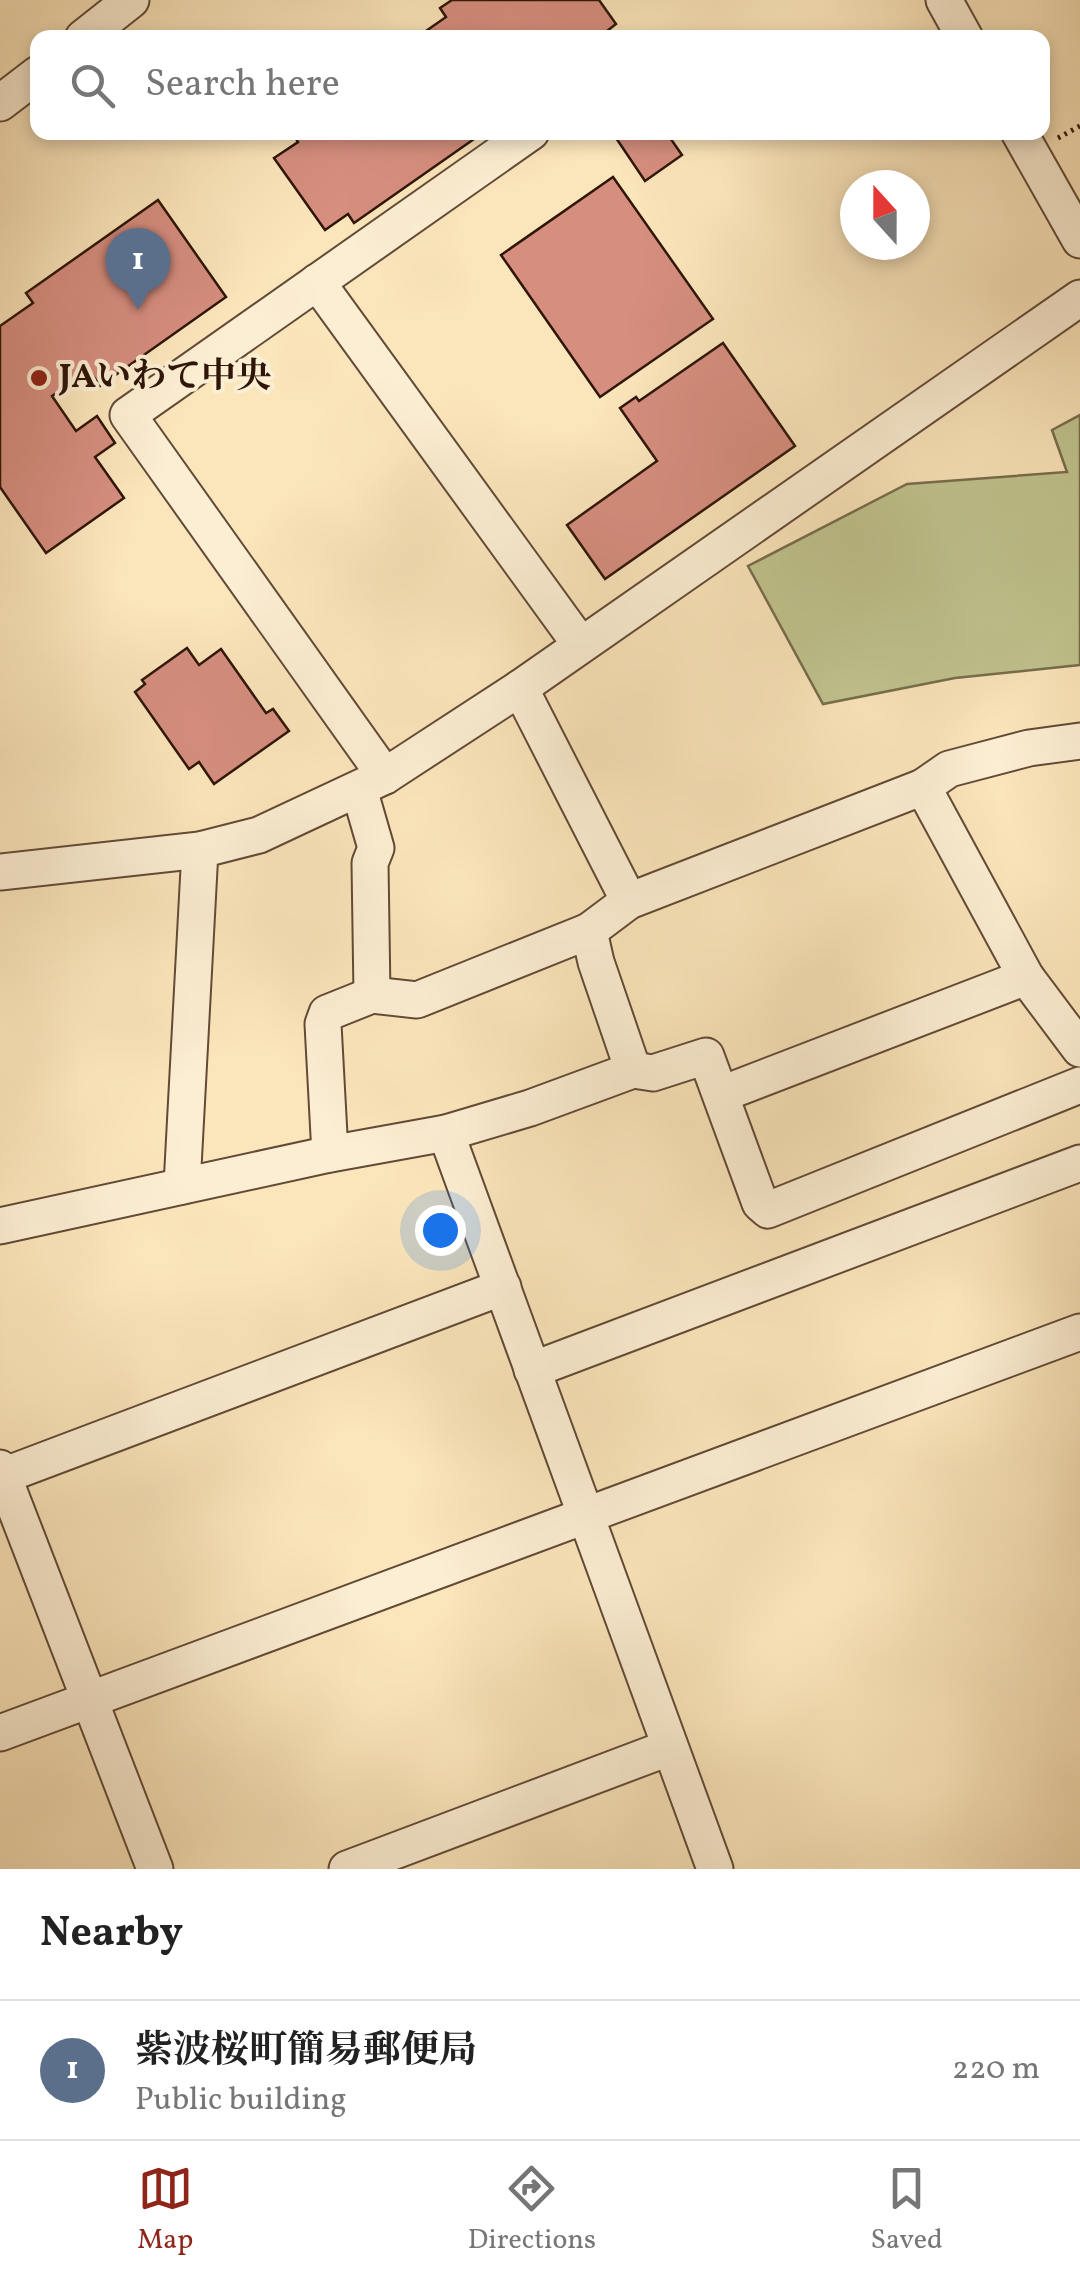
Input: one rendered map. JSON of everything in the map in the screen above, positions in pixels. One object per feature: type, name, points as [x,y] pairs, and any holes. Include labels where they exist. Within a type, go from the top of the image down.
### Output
[{"type":"street","points":[[944,0],[961,30]]},
{"type":"street","points":[[93,30],[127,1]]},
{"type":"street","points":[[0,103],[30,80]]},
{"type":"street","points":[[372,995],[370,863],[376,848],[372,782],[128,415],[520,140]]},
{"type":"street","points":[[1024,140],[1080,240]]},
{"type":"street","points":[[318,282],[580,644]]},
{"type":"street","points":[[0,872],[200,850],[259,835],[372,782],[520,688],[1080,298]]},
{"type":"street","points":[[520,688],[629,901]]},
{"type":"street","points":[[330,1154],[322,1024],[327,1013],[372,995],[417,1000],[590,931],[629,901],[923,786],[950,768],[1028,748],[1080,741]]},
{"type":"street","points":[[923,786],[1026,977],[1080,1049]]},
{"type":"street","points":[[182,1186],[200,850]]},
{"type":"street","points":[[590,931],[596,962],[634,1070]]},
{"type":"street","points":[[722,1094],[1026,977]]},
{"type":"street","points":[[0,1226],[330,1154],[446,1133],[634,1070],[653,1073],[706,1056],[760,1203],[768,1210],[1080,1085]]},
{"type":"street","points":[[446,1133],[715,1869]]},
{"type":"street","points":[[532,1370],[1080,1163]]},
{"type":"street","points":[[155,1869],[1,1474],[503,1287]]},
{"type":"street","points":[[0,1733],[1080,1332]]},
{"type":"street","points":[[347,1869],[668,1748]]},
{"type":"path","points":[[1058,138],[1080,126]]},
{"type":"green space","points":[[1080,415],[1080,665],[955,678],[823,704],[748,566],[907,484],[1067,472],[1052,430]]},
{"type":"building","points":[[452,0],[599,0],[616,24],[608,30],[427,30],[446,17],[440,8]]},
{"type":"building","points":[[473,140],[354,223],[348,214],[325,230],[274,158],[298,142]]},
{"type":"building","points":[[617,140],[672,140],[682,155],[645,181]]},
{"type":"building","points":[[613,177],[713,319],[600,397],[501,255]]},
{"type":"building","name":"JAいわて中央","points":[[158,200],[226,297],[100,386],[89,370],[52,396],[76,431],[97,416],[115,443],[95,457],[124,498],[46,553],[0,487],[0,326],[33,303],[26,293]]},
{"type":"building","points":[[723,343],[795,446],[605,579],[567,525],[657,461],[620,408],[636,397],[639,401]]},
{"type":"building","points":[[187,648],[199,665],[221,649],[266,713],[273,709],[289,731],[214,784],[199,762],[189,769],[135,692],[145,684],[142,680]]},
{"type":"place","name":"紫波桜町簡易郵便局","points":[[138,310]]},
{"type":"place","name":"JAいわて中央","points":[[39,378]]}]
